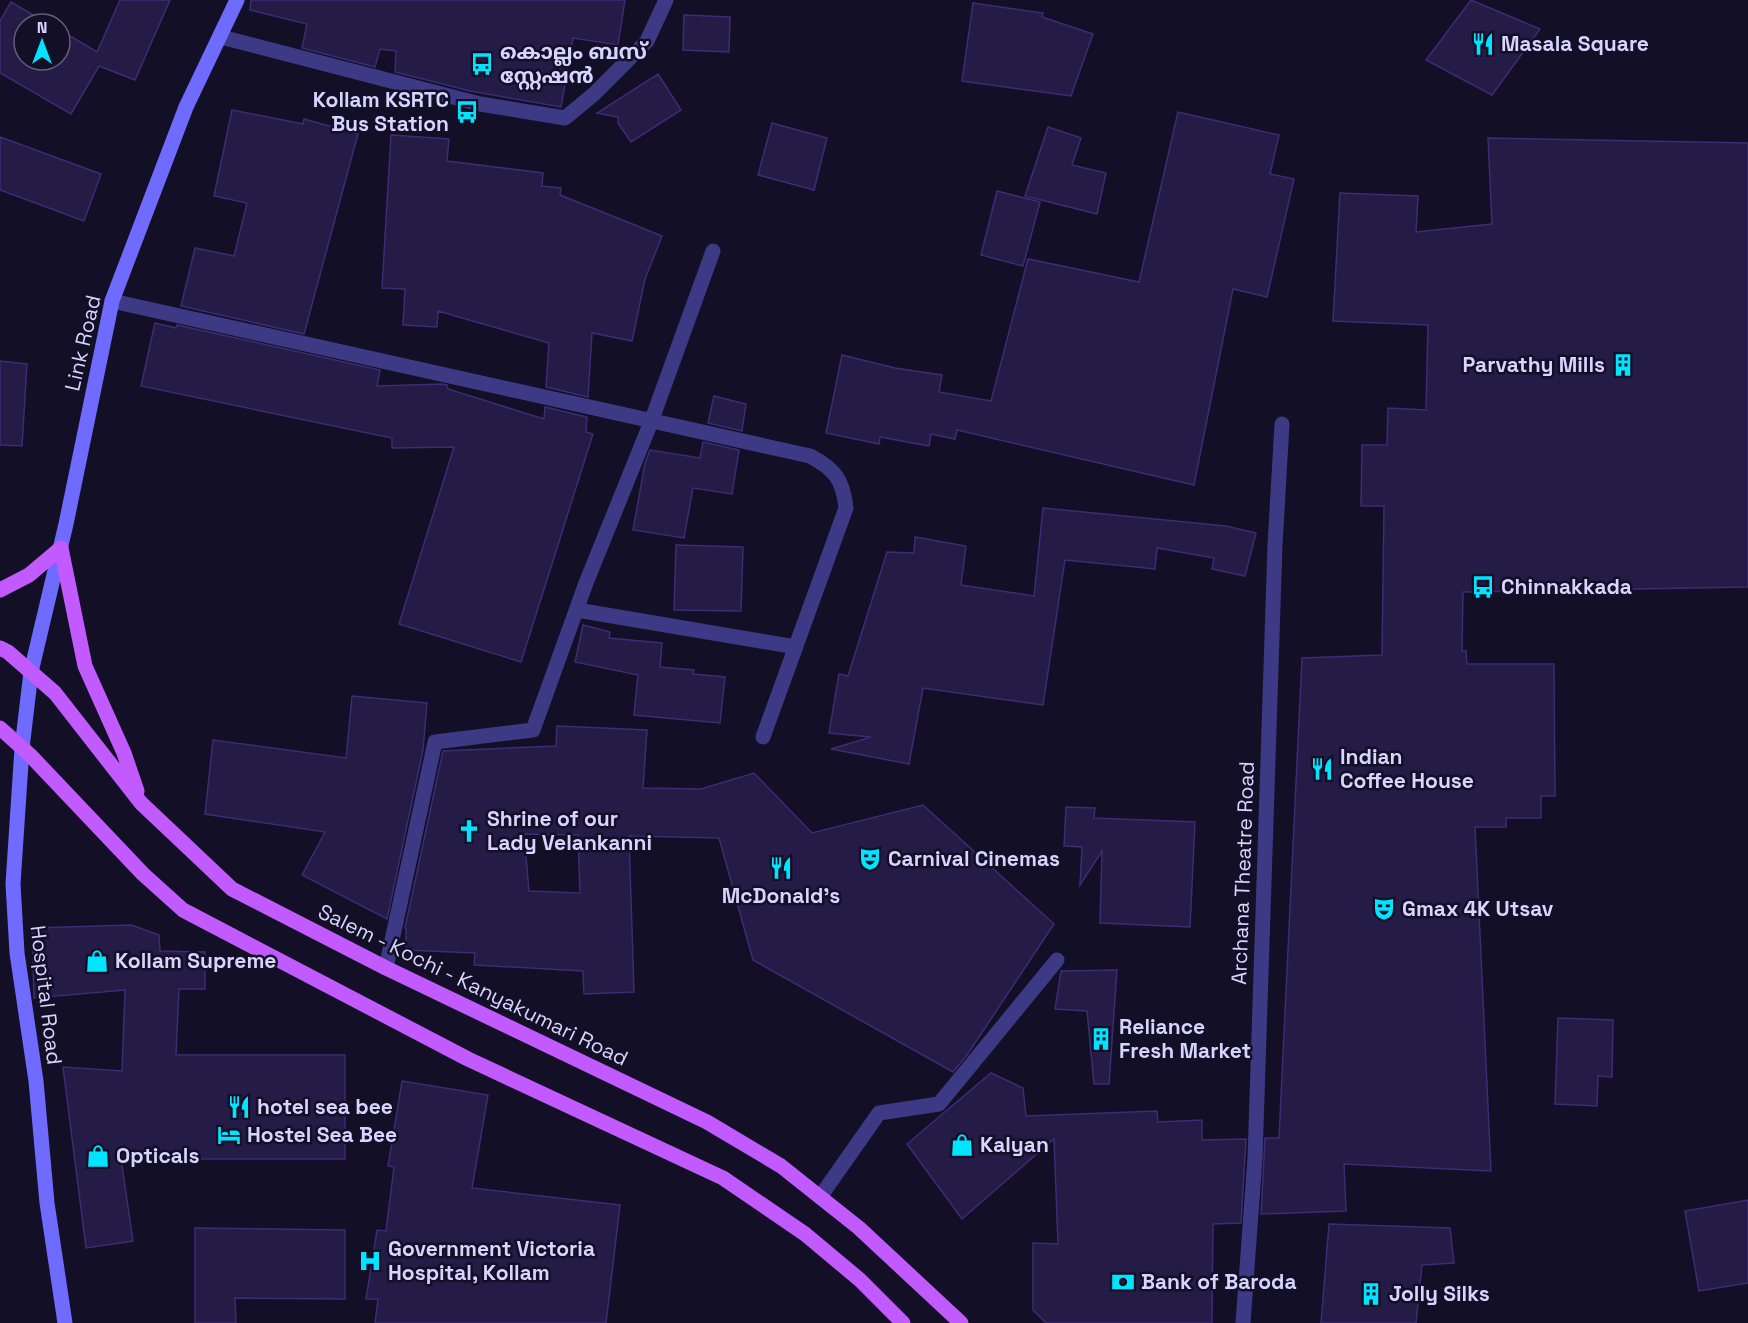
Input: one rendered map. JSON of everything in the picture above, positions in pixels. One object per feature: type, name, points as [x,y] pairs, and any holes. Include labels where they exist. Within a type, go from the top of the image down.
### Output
[{"type":"main road","name":"Link Road","points":[[31,672],[61,548],[112,301],[186,107],[237,0]]},
{"type":"main road","points":[[0,590],[29,575],[61,548],[85,666],[124,753],[141,802]]},
{"type":"main road","name":"Salem - Kochi - Kanyakumari Road","points":[[0,648],[8,652],[55,693],[141,802],[232,889],[386,968],[707,1122],[782,1166],[859,1228],[961,1323]]},
{"type":"main road","name":"Hospital Road","points":[[31,672],[22,748],[14,885],[18,953],[36,1081],[47,1203],[65,1323]]},
{"type":"main road","points":[[0,728],[143,873],[183,910],[468,1059],[723,1178],[805,1234],[860,1280],[903,1323]]},
{"type":"street","points":[[221,37],[480,104],[565,118],[594,94],[647,41],[666,0]]},
{"type":"street","points":[[386,968],[435,742],[533,730],[577,610],[651,422],[713,251]]},
{"type":"street","points":[[112,301],[810,456],[826,464],[843,487],[846,508],[763,737]]},
{"type":"street","name":"Archana Theatre Road","points":[[1243,1323],[1255,1158],[1275,556],[1282,424]]},
{"type":"street","points":[[577,610],[796,647]]},
{"type":"street","points":[[820,1197],[879,1113],[939,1104],[1057,960]]},
{"type":"building","points":[[120,0],[170,0],[135,80],[99,66],[71,114],[0,73],[0,21],[11,2],[28,12],[12,12],[12,72],[72,72],[72,37],[97,52]]},
{"type":"building","name":"കൊല്ലം ബസ് സ്റ്റേഷൻ","points":[[251,0],[625,0],[618,45],[573,38],[561,107],[470,91],[395,72],[396,51],[380,49],[375,67],[302,48],[307,24],[250,10]]},
{"type":"building","name":"Masala Square","points":[[1471,0],[1540,29],[1492,95],[1426,60]]},
{"type":"building","points":[[973,3],[1043,13],[1042,17],[1093,34],[1071,96],[962,81]]},
{"type":"building","points":[[684,15],[730,17],[729,52],[683,50]]},
{"type":"building","points":[[658,74],[681,110],[631,142],[618,123],[618,117],[597,113]]},
{"type":"building","points":[[232,110],[303,124],[304,119],[358,134],[304,334],[181,306],[195,248],[234,256],[247,203],[214,196]]},
{"type":"building","points":[[1178,112],[1279,135],[1270,174],[1294,179],[1267,297],[1233,289],[1194,485],[957,430],[955,439],[931,434],[929,446],[880,437],[879,444],[826,433],[842,355],[895,368],[942,375],[939,392],[991,401],[1028,259],[1139,282]]},
{"type":"building","points":[[772,123],[827,138],[814,190],[758,175]]},
{"type":"building","points":[[1048,127],[1081,138],[1072,165],[1106,173],[1097,214],[1025,196]]},
{"type":"building","points":[[391,135],[449,139],[447,161],[543,173],[542,186],[561,188],[560,195],[662,236],[645,279],[632,341],[592,333],[588,397],[546,387],[549,343],[438,311],[437,327],[403,325],[405,289],[382,288]]},
{"type":"building","points":[[0,137],[101,174],[84,221],[0,190]]},
{"type":"building","points":[[1488,138],[1748,143],[1748,587],[1463,592],[1462,651],[1466,651],[1467,664],[1554,664],[1555,796],[1541,796],[1541,818],[1506,818],[1506,827],[1475,827],[1491,1171],[1344,1164],[1346,1211],[1261,1214],[1265,1138],[1279,1138],[1302,658],[1382,655],[1384,506],[1361,506],[1362,445],[1387,445],[1388,408],[1426,410],[1428,325],[1333,321],[1340,193],[1418,196],[1416,232],[1492,224]]},
{"type":"building","points":[[997,191],[1040,202],[1023,266],[981,255]]},
{"type":"building","points":[[155,323],[176,328],[177,325],[380,370],[377,386],[442,384],[447,385],[448,389],[544,419],[545,407],[587,417],[586,432],[593,434],[521,662],[399,624],[454,447],[392,448],[392,438],[141,386]]},
{"type":"building","points":[[0,361],[27,364],[22,446],[0,445]]},
{"type":"building","points":[[714,396],[746,404],[742,431],[708,423]]},
{"type":"building","points":[[703,442],[739,450],[732,494],[693,488],[684,538],[633,530],[645,463],[650,450],[700,458]]},
{"type":"building","points":[[1043,508],[1226,526],[1256,533],[1245,576],[1212,569],[1214,558],[1157,548],[1155,569],[1065,560],[1043,705],[923,688],[909,764],[831,749],[871,737],[829,733],[839,674],[848,676],[887,552],[914,553],[915,537],[966,546],[961,585],[1034,596]]},
{"type":"building","points":[[676,545],[743,547],[741,611],[674,610]]},
{"type":"building","points":[[583,625],[610,632],[609,638],[662,643],[660,667],[694,670],[693,674],[725,677],[720,723],[634,715],[638,675],[575,662]]},
{"type":"building","points":[[352,696],[427,703],[423,750],[387,919],[302,875],[325,832],[205,814],[213,740],[346,758]]},
{"type":"building","points":[[557,726],[647,730],[643,788],[701,789],[754,773],[812,833],[923,805],[1054,924],[967,1055],[953,1072],[753,960],[719,838],[629,836],[634,992],[584,994],[583,971],[474,965],[475,953],[406,950],[405,928],[443,751],[556,746]],"holes":[[[524,834],[578,835],[580,893],[529,891]]]},
{"type":"building","points":[[1066,807],[1095,808],[1094,818],[1195,822],[1190,927],[1100,923],[1102,851],[1080,885],[1082,847],[1064,846]]},
{"type":"building","points":[[131,925],[159,935],[160,951],[205,952],[205,989],[179,989],[176,1055],[345,1055],[345,1159],[121,1159],[133,1241],[86,1248],[63,1067],[122,1071],[125,990],[34,998],[32,928]]},
{"type":"building","name":"Reliance Fresh Market","points":[[1117,970],[1109,1084],[1094,1084],[1087,1011],[1055,1009],[1061,971]]},
{"type":"building","points":[[1558,1018],[1613,1020],[1612,1077],[1598,1076],[1597,1106],[1555,1104]]},
{"type":"building","points":[[991,1073],[1023,1088],[1026,1116],[1157,1111],[1158,1122],[1202,1120],[1202,1140],[1246,1139],[1241,1223],[1213,1224],[1212,1323],[1046,1323],[1033,1310],[1033,1243],[1058,1244],[1054,1139],[962,1219],[907,1144]]},
{"type":"building","points":[[402,1081],[488,1095],[472,1188],[620,1205],[606,1323],[375,1323],[378,1299],[366,1299],[377,1230],[386,1231],[394,1167],[388,1166]]},
{"type":"building","points":[[1748,1200],[1748,1283],[1699,1291],[1685,1211]]},
{"type":"building","name":"Jolly Silks","points":[[1329,1224],[1450,1228],[1454,1263],[1422,1265],[1416,1323],[1321,1323]]},
{"type":"building","points":[[195,1228],[345,1230],[345,1299],[235,1298],[236,1323],[195,1323]]},
{"type":"place","name":"Masala Square","points":[[1483,44]]},
{"type":"place","name":"കൊല്ലം ബസ് സ്റ്റേഷൻ","points":[[482,64]]},
{"type":"place","name":"Kollam KSRTC Bus Station","points":[[467,112]]},
{"type":"place","name":"Parvathy Mills","points":[[1623,365]]},
{"type":"place","name":"Chinnakkada","points":[[1483,587]]},
{"type":"place","name":"Indian Coffee House","points":[[1322,769]]},
{"type":"place","name":"Shrine of our Lady Velankanni","points":[[469,831]]},
{"type":"place","name":"Carnival Cinemas","points":[[870,859]]},
{"type":"place","name":"McDonald's","points":[[781,868]]},
{"type":"place","name":"Gmax 4K Utsav","points":[[1384,909]]},
{"type":"place","name":"Kollam Supreme","points":[[97,961]]},
{"type":"place","name":"Reliance Fresh Market","points":[[1101,1039]]},
{"type":"place","name":"hotel sea bee","points":[[239,1107]]},
{"type":"place","name":"Hostel Sea Bee","points":[[229,1135]]},
{"type":"place","name":"Kalyan","points":[[962,1145]]},
{"type":"place","name":"Opticals","points":[[98,1156]]},
{"type":"place","name":"Government Victoria Hospital, Kollam","points":[[370,1261]]},
{"type":"place","name":"Bank of Baroda","points":[[1123,1282]]},
{"type":"place","name":"Jolly Silks","points":[[1371,1294]]}]
